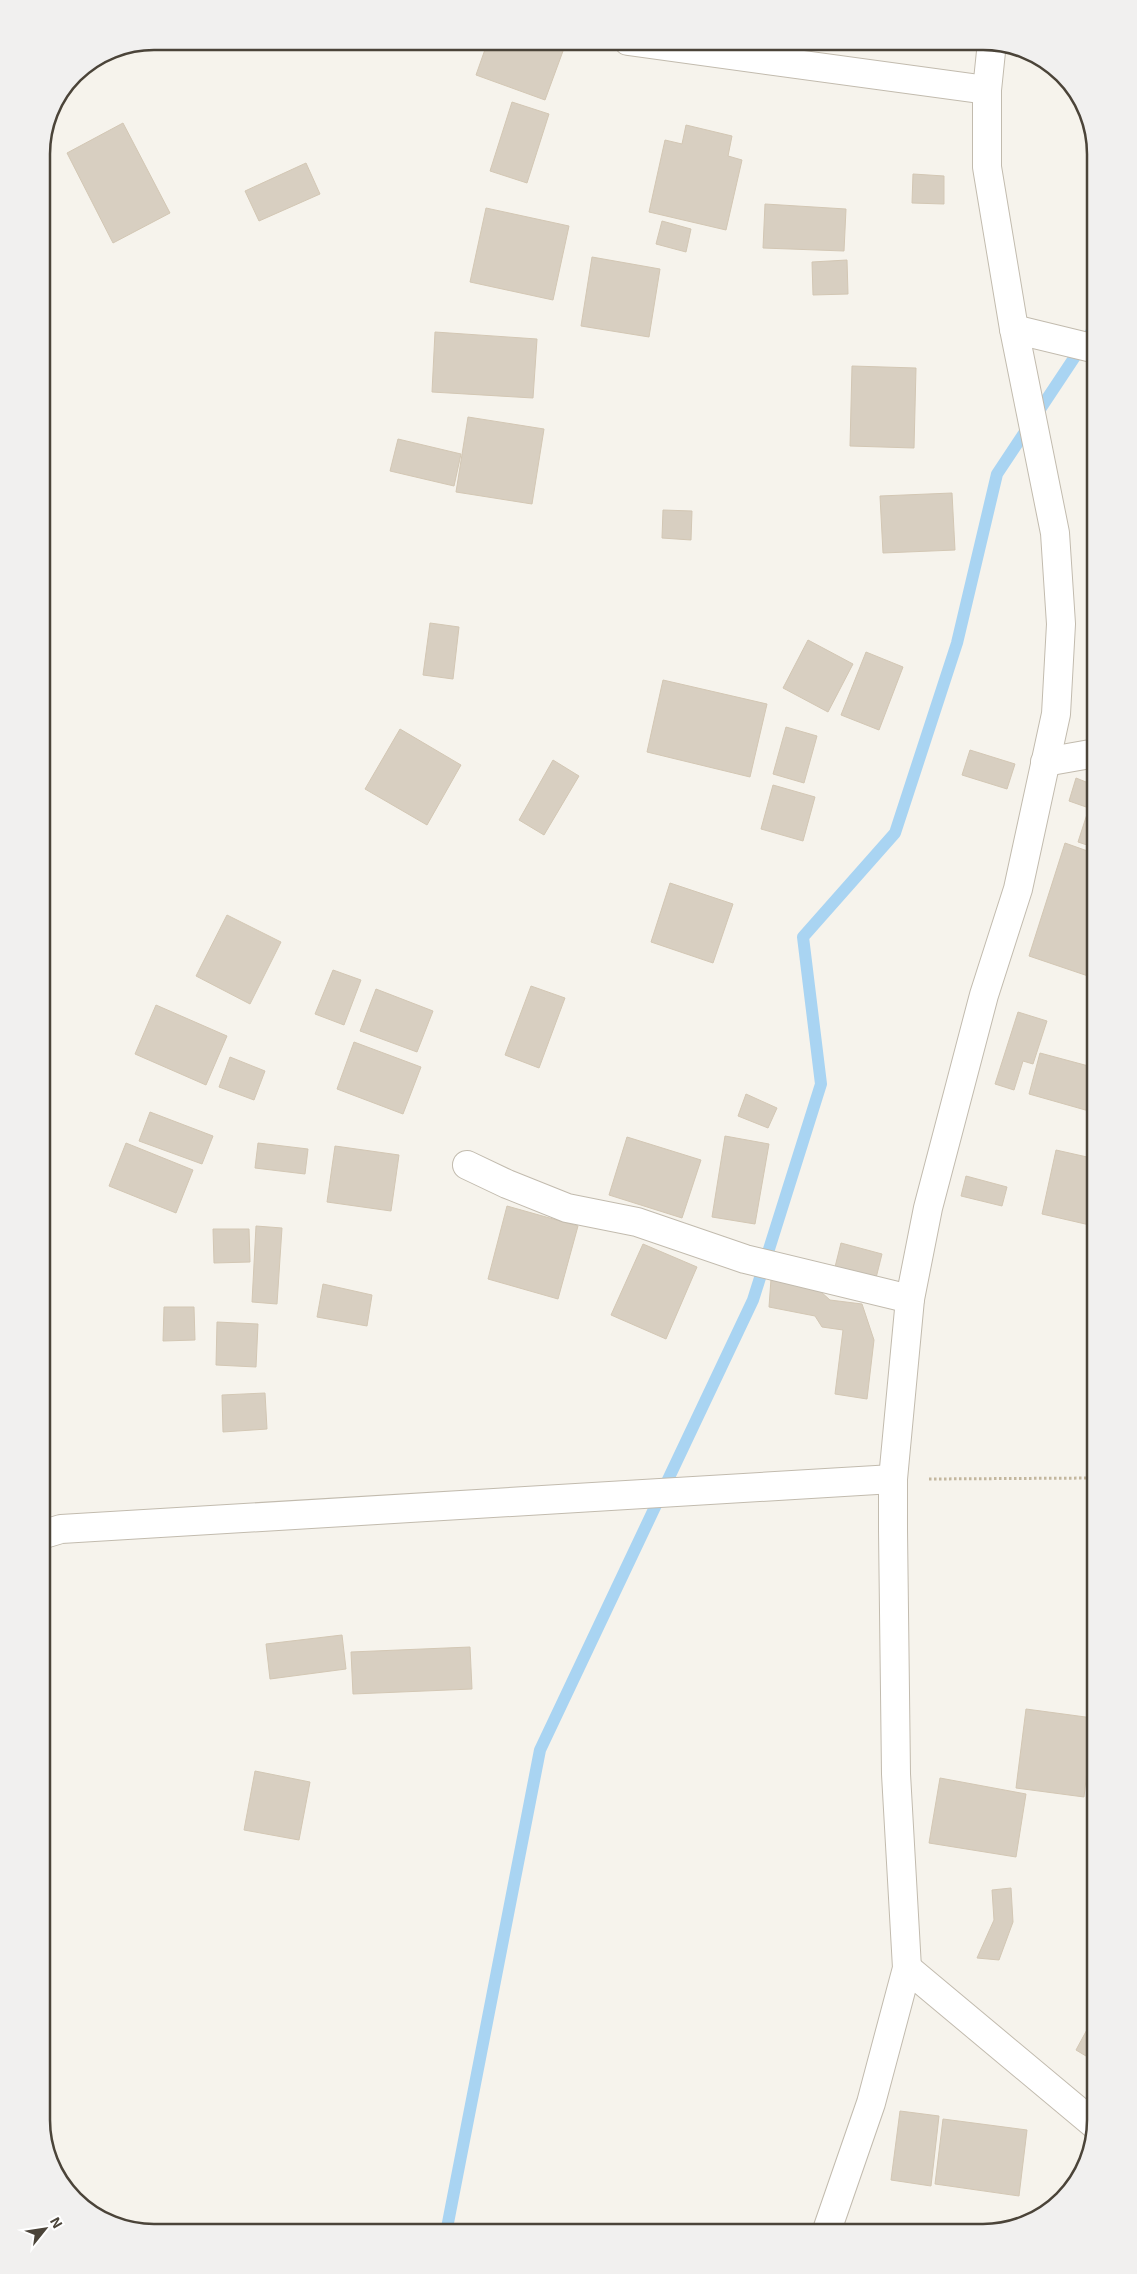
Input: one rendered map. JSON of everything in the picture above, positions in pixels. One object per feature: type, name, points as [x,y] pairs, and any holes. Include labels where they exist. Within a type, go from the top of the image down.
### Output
[{"type":"street","points":[[694,50],[987,90]]},
{"type":"street","points":[[829,2224],[870,2103],[907,1968],[896,1774],[893,1479],[910,1299],[928,1208],[984,995],[1018,889],[1056,714],[1061,624],[1055,533],[1014,329],[987,167],[987,90],[991,50]]},
{"type":"street","points":[[1014,329],[1087,347]]},
{"type":"street","points":[[1045,762],[1087,755]]},
{"type":"street","points":[[468,1165],[507,1184],[567,1208],[637,1222],[745,1259],[910,1299]]},
{"type":"street","points":[[50,1532],[61,1529],[893,1479]]},
{"type":"street","points":[[907,1968],[1087,2119]]},
{"type":"path","points":[[893,1479],[1087,1478]]},
{"type":"building","points":[[485,50],[563,51],[545,100],[476,75]]},
{"type":"building","points":[[512,102],[549,114],[527,183],[490,171]]},
{"type":"building","points":[[123,123],[170,213],[113,243],[67,153]]},
{"type":"building","points":[[686,125],[732,136],[728,156],[742,160],[726,230],[649,212],[665,140],[682,144]]},
{"type":"building","points":[[306,163],[320,194],[259,221],[245,191]]},
{"type":"building","points":[[913,174],[944,176],[944,204],[912,203]]},
{"type":"building","points":[[765,204],[846,209],[844,251],[763,248]]},
{"type":"building","points":[[486,208],[569,226],[553,300],[470,282]]},
{"type":"building","points":[[662,221],[691,229],[686,252],[656,244]]},
{"type":"building","points":[[592,257],[660,269],[649,337],[581,326]]},
{"type":"building","points":[[847,260],[848,294],[813,295],[812,262]]},
{"type":"building","points":[[435,332],[537,339],[533,398],[432,392]]},
{"type":"building","points":[[852,366],[916,368],[914,448],[850,446]]},
{"type":"building","points":[[468,417],[544,429],[532,504],[456,492]]},
{"type":"building","points":[[398,439],[461,454],[454,486],[390,471]]},
{"type":"building","points":[[952,493],[955,550],[883,553],[880,496]]},
{"type":"building","points":[[663,510],[692,511],[691,540],[662,538]]},
{"type":"building","points":[[430,623],[459,627],[453,679],[423,675]]},
{"type":"building","points":[[808,640],[853,664],[828,712],[783,688]]},
{"type":"building","points":[[866,652],[903,667],[879,730],[841,715]]},
{"type":"building","points":[[663,680],[767,704],[750,777],[647,752]]},
{"type":"building","points":[[786,727],[817,736],[804,783],[773,774]]},
{"type":"building","points":[[400,729],[461,765],[427,825],[365,789]]},
{"type":"building","points":[[970,750],[1015,764],[1007,789],[962,775]]},
{"type":"building","points":[[553,760],[579,776],[544,835],[519,820]]},
{"type":"building","points":[[1076,778],[1087,782],[1087,807],[1069,801]]},
{"type":"building","points":[[773,785],[815,797],[803,841],[761,829]]},
{"type":"building","points":[[1087,814],[1087,845],[1078,842]]},
{"type":"building","points":[[1065,843],[1087,851],[1087,976],[1029,956]]},
{"type":"building","points":[[670,883],[733,904],[713,963],[651,942]]},
{"type":"building","points":[[227,915],[281,942],[250,1004],[196,976]]},
{"type":"building","points":[[333,970],[361,980],[344,1025],[315,1014]]},
{"type":"building","points":[[531,986],[565,998],[539,1068],[505,1055]]},
{"type":"building","points":[[376,989],[433,1011],[417,1052],[360,1031]]},
{"type":"building","points":[[156,1005],[227,1036],[206,1085],[135,1054]]},
{"type":"building","points":[[1018,1012],[1047,1021],[1033,1064],[1023,1061],[1014,1090],[995,1084]]},
{"type":"building","points":[[354,1042],[421,1067],[403,1114],[337,1089]]},
{"type":"building","points":[[1040,1053],[1087,1066],[1087,1110],[1029,1094]]},
{"type":"building","points":[[230,1057],[265,1071],[254,1100],[219,1087]]},
{"type":"building","points":[[746,1094],[777,1108],[768,1128],[738,1116]]},
{"type":"building","points":[[150,1112],[213,1136],[202,1164],[139,1141]]},
{"type":"building","points":[[725,1136],[769,1144],[755,1224],[712,1217]]},
{"type":"building","points":[[627,1137],[701,1160],[682,1218],[609,1195]]},
{"type":"building","points":[[126,1143],[193,1170],[176,1213],[109,1186]]},
{"type":"building","points":[[258,1143],[308,1149],[305,1174],[255,1168]]},
{"type":"building","points":[[335,1146],[399,1155],[391,1211],[327,1202]]},
{"type":"building","points":[[1056,1150],[1087,1157],[1087,1224],[1042,1214]]},
{"type":"building","points":[[966,1176],[1007,1187],[1002,1206],[961,1196]]},
{"type":"building","points":[[507,1206],[578,1226],[558,1299],[488,1279]]},
{"type":"building","points":[[256,1226],[282,1228],[277,1304],[252,1302]]},
{"type":"building","points":[[213,1229],[249,1229],[250,1262],[214,1263]]},
{"type":"building","points":[[841,1243],[882,1254],[876,1278],[835,1267]]},
{"type":"building","points":[[643,1244],[697,1267],[666,1339],[611,1315]]},
{"type":"building","points":[[771,1279],[820,1291],[830,1300],[862,1304],[874,1340],[867,1399],[835,1394],[843,1330],[822,1327],[815,1316],[769,1307]]},
{"type":"building","points":[[323,1284],[372,1295],[367,1326],[317,1317]]},
{"type":"building","points":[[164,1307],[194,1307],[195,1340],[163,1341]]},
{"type":"building","points":[[217,1322],[258,1324],[256,1367],[216,1365]]},
{"type":"building","points":[[265,1393],[267,1429],[223,1432],[222,1395]]},
{"type":"building","points":[[342,1635],[346,1669],[270,1679],[266,1644]]},
{"type":"building","points":[[470,1647],[472,1689],[353,1694],[351,1652]]},
{"type":"building","points":[[1026,1709],[1087,1717],[1087,1771],[1084,1797],[1016,1788]]},
{"type":"building","points":[[255,1771],[310,1782],[299,1840],[244,1830]]},
{"type":"building","points":[[940,1778],[1026,1794],[1016,1857],[929,1843]]},
{"type":"building","points":[[1011,1888],[1013,1922],[999,1960],[977,1958],[994,1920],[992,1890]]},
{"type":"building","points":[[1087,2030],[1087,2057],[1076,2050]]},
{"type":"building","points":[[900,2111],[939,2116],[931,2186],[891,2180]]},
{"type":"building","points":[[943,2119],[1027,2130],[1019,2196],[935,2184]]},
{"type":"waterway","points":[[448,2224],[540,1750],[753,1300],[821,1084],[803,937],[895,833],[957,643],[997,474],[1087,339]]}]
